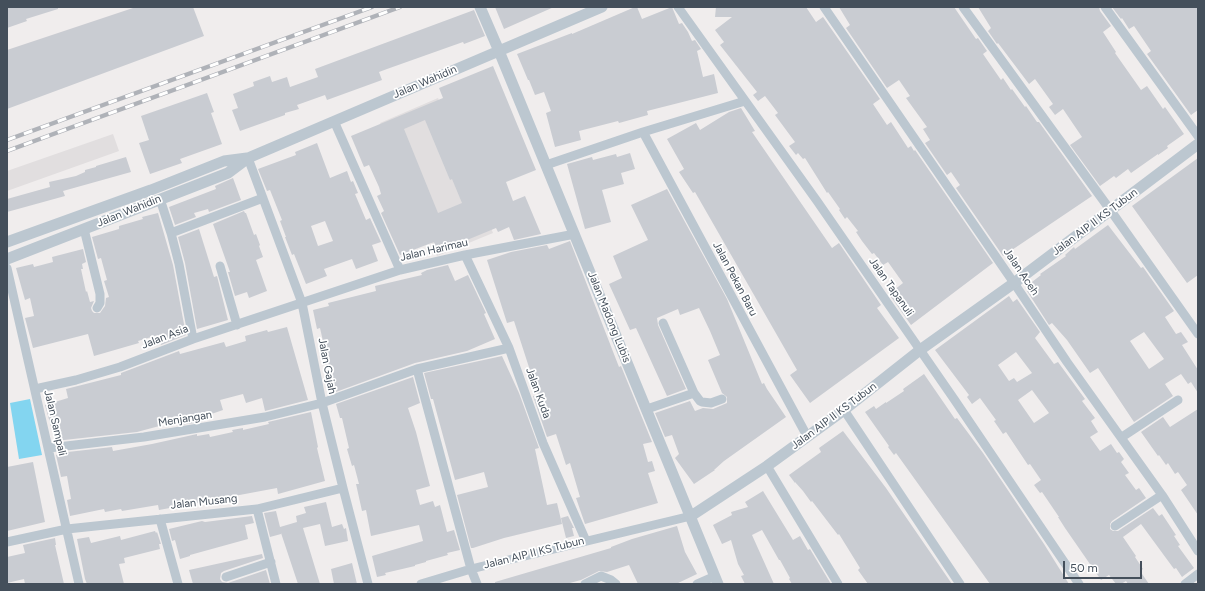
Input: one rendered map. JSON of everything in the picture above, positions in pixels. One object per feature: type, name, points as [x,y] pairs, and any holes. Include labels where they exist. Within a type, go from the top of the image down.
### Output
[{"type":"street","name":"Jalan Madong Lubis","points":[[480,7],[717,580]]},
{"type":"street","name":"Jalan Wahidin","points":[[7,259],[228,173],[248,158],[602,7]]},
{"type":"street","name":"Jalan Tapanuli","points":[[678,7],[817,201],[954,399],[1078,584]]},
{"type":"street","name":"Jalan Aceh","points":[[824,7],[1014,283],[1066,362],[1122,437],[1162,495],[1198,551]]},
{"type":"street","points":[[963,7],[1198,334]]},
{"type":"street","points":[[1105,7],[1198,136]]},
{"type":"street","points":[[546,165],[643,132],[745,100]]},
{"type":"street","points":[[334,121],[400,270]]},
{"type":"street","name":"Jalan Pekan Baru","points":[[643,132],[807,436]]},
{"type":"street","name":"Jalan AIP II KS Tubun","points":[[421,584],[471,569],[691,516],[767,466],[844,410],[920,350],[1014,283],[1198,144]]},
{"type":"street","name":"Jalan Wahidin","points":[[7,242],[151,190],[224,161],[248,158]]},
{"type":"street","name":"Jalan Gajah","points":[[248,158],[302,303],[322,403],[368,584]]},
{"type":"street","points":[[171,233],[263,198]]},
{"type":"street","points":[[160,199],[179,264],[193,339]]},
{"type":"street","points":[[84,229],[100,294],[100,303],[97,308]]},
{"type":"street","name":"Jalan Harimau","points":[[302,303],[400,270],[465,255],[575,234]]},
{"type":"street","name":"Jalan Kuda","points":[[465,255],[509,348],[543,443],[586,541]]},
{"type":"street","points":[[220,266],[237,325]]},
{"type":"street","name":"Jalan Sampali","points":[[7,268],[79,584]]},
{"type":"street","name":"Jalan Asia","points":[[35,389],[76,380],[120,367],[193,339],[302,303]]},
{"type":"street","points":[[664,323],[697,398],[702,402],[711,403],[722,399]]},
{"type":"street","name":"Menjangan","points":[[49,448],[144,437],[265,417],[322,403],[417,369],[509,348]]},
{"type":"street","points":[[417,369],[471,569],[477,584]]},
{"type":"street","points":[[647,409],[694,392]]},
{"type":"street","points":[[1122,437],[1178,400]]},
{"type":"street","points":[[844,410],[960,584]]},
{"type":"street","points":[[767,466],[838,584]]},
{"type":"street","name":"Jalan Musang","points":[[7,542],[67,529],[257,509],[343,488]]},
{"type":"street","points":[[1115,526],[1162,495]]},
{"type":"street","points":[[257,509],[276,584]]},
{"type":"street","points":[[160,520],[178,584]]},
{"type":"street","points":[[226,577],[271,562]]},
{"type":"street","points":[[1184,584],[1198,574]]},
{"type":"street","points":[[586,584],[600,576],[611,580],[616,584]]},
{"type":"street","points":[[697,584],[717,580]]},
{"type":"shaded area","points":[[438,98],[493,233],[437,256],[380,123]]},
{"type":"shaded area","points":[[113,134],[119,151],[7,191],[7,171]]},
{"type":"water","points":[[30,399],[42,455],[19,459],[10,403]]},
{"type":"building","points":[[7,7],[58,7],[58,9],[26,19],[27,21],[7,28]]},
{"type":"building","points":[[136,7],[193,7],[204,36],[7,109],[7,50]]},
{"type":"building","points":[[495,7],[554,7],[504,29]]},
{"type":"building","points":[[637,7],[642,19],[672,7],[679,24],[682,23],[692,41],[695,40],[701,49],[697,51],[703,77],[714,74],[718,93],[647,111],[648,115],[619,123],[618,121],[579,131],[581,140],[555,147],[546,113],[551,111],[544,92],[535,95],[517,54],[572,34]]},
{"type":"building","points":[[716,7],[806,7],[816,22],[823,17],[880,99],[873,104],[887,125],[891,122],[908,148],[911,146],[914,151],[915,150],[993,263],[911,325],[889,294],[903,283],[888,262],[883,265],[874,253],[872,254],[856,232],[858,231],[847,217],[845,219],[839,210],[840,209],[828,192],[827,193],[805,158],[803,159],[798,153],[796,155],[789,146],[795,142],[775,115],[778,113],[765,96],[758,101],[753,95],[757,92],[720,45],[724,42],[715,30],[732,17],[715,17]]},
{"type":"building","points":[[839,7],[954,7],[976,39],[978,38],[987,51],[983,54],[1001,80],[1003,78],[1037,122],[1039,122],[1092,196],[1003,256],[956,188],[960,185],[951,172],[947,175],[925,143],[930,140],[923,129],[927,127],[906,98],[910,96],[899,80],[887,88],[846,28],[850,25]]},
{"type":"building","points":[[978,7],[1099,7],[1100,11],[1111,26],[1103,32],[1116,52],[1115,53],[1141,90],[1147,86],[1163,109],[1165,107],[1184,134],[1167,146],[1168,148],[1131,173],[1128,169],[1116,178],[1114,176],[1100,186],[1070,145],[1082,137],[1063,109],[1055,115],[1049,107],[1053,104],[1035,79],[1029,84],[988,31],[991,28]]},
{"type":"building","points":[[1112,7],[1198,7],[1198,110],[1191,115],[1147,54],[1151,51],[1134,26],[1129,29]]},
{"type":"building","points":[[474,10],[485,36],[464,44],[463,42],[379,72],[382,80],[327,100],[325,95],[297,105],[299,109],[240,131],[232,110],[238,108],[233,94],[254,86],[253,82],[270,76],[272,82],[287,77],[290,87],[318,77],[315,69]]},
{"type":"building","points":[[493,66],[536,170],[506,182],[513,201],[525,196],[541,234],[514,240],[509,227],[498,232],[496,228],[438,252],[434,242],[400,255],[381,213],[384,211],[377,196],[381,194],[379,187],[369,165],[364,167],[351,136],[443,98],[439,88]],"holes":[[[425,120],[450,180],[452,179],[462,203],[438,213],[404,129]]]},
{"type":"building","points":[[207,93],[214,112],[211,113],[222,144],[180,159],[182,163],[150,174],[139,143],[149,140],[141,116]]},
{"type":"building","points":[[741,108],[755,131],[752,132],[832,248],[839,243],[881,305],[877,308],[899,338],[810,403],[790,375],[797,370],[695,192],[693,193],[679,172],[684,169],[667,139],[696,123],[700,130],[729,112]]},
{"type":"building","points":[[317,143],[330,178],[347,171],[351,182],[353,181],[358,193],[355,194],[366,220],[370,218],[381,242],[372,245],[378,261],[356,269],[352,259],[324,269],[327,276],[306,284],[294,254],[292,255],[285,237],[280,221],[282,220],[270,190],[267,191],[258,169],[296,155],[295,152]],"holes":[[[325,221],[333,241],[318,246],[311,226]]]},
{"type":"building","points":[[630,153],[635,169],[621,173],[624,184],[602,190],[611,222],[585,229],[567,164],[592,157],[593,160],[616,154],[617,157]]},
{"type":"building","points":[[126,157],[131,172],[63,191],[65,196],[7,212],[7,199],[50,187],[49,182],[76,176],[85,172],[85,170]]},
{"type":"building","points":[[1198,158],[1198,275],[1187,283],[1132,206]]},
{"type":"building","points":[[233,178],[241,200],[209,212],[208,209],[194,213],[196,217],[175,225],[169,207],[216,189],[215,186]]},
{"type":"building","points":[[667,189],[727,299],[762,384],[764,383],[786,417],[694,484],[675,458],[679,454],[672,435],[665,437],[655,413],[690,401],[695,411],[703,408],[713,409],[727,403],[727,397],[722,393],[708,360],[720,355],[710,331],[699,308],[680,315],[678,309],[657,318],[658,325],[686,389],[667,396],[636,328],[630,330],[609,284],[622,278],[613,256],[648,240],[631,205]]},
{"type":"building","points":[[244,211],[260,245],[259,246],[263,257],[256,260],[267,291],[249,298],[247,292],[235,296],[228,272],[230,272],[213,224]]},
{"type":"building","points":[[158,213],[173,265],[186,335],[161,345],[158,335],[138,341],[139,343],[94,356],[88,334],[33,348],[25,318],[34,316],[30,298],[25,300],[16,268],[33,264],[34,267],[53,262],[52,257],[83,249],[86,262],[82,264],[83,269],[81,269],[86,292],[87,291],[90,302],[94,301],[91,308],[92,311],[94,313],[100,313],[105,306],[106,298],[109,297],[104,281],[107,280],[101,258],[98,259],[92,237],[119,229],[119,226],[143,219],[142,217]]},
{"type":"building","points":[[1108,225],[1141,268],[1143,267],[1174,311],[1165,317],[1176,334],[1181,332],[1188,342],[1182,345],[1198,370],[1198,393],[1191,382],[1188,384],[1181,374],[1165,384],[1173,396],[1134,422],[1098,368],[1090,373],[1067,340],[1052,323],[1049,325],[1027,291],[1034,285],[1032,282],[1041,275],[1040,274],[1066,256],[1065,255],[1074,247],[1075,249]],"holes":[[[1144,332],[1164,359],[1149,369],[1130,341]]]},
{"type":"building","points":[[199,229],[214,277],[217,276],[228,320],[197,329],[185,263],[178,237]]},
{"type":"building","points":[[570,241],[619,367],[621,366],[652,442],[643,444],[648,462],[652,461],[655,471],[648,473],[658,503],[585,524],[576,498],[580,497],[570,463],[566,465],[556,434],[547,437],[533,396],[538,395],[514,321],[507,323],[487,260],[511,252],[547,245],[549,249]]},
{"type":"building","points":[[448,265],[455,281],[468,275],[486,313],[484,314],[495,339],[467,351],[415,363],[333,393],[322,351],[325,350],[320,328],[317,329],[313,310],[329,306],[328,303],[376,291],[375,286],[422,275],[421,273],[427,270]]},
{"type":"building","points":[[1009,296],[1013,302],[1017,299],[1040,332],[1035,338],[1054,364],[1058,362],[1085,399],[1082,401],[1095,418],[1091,421],[1098,432],[1090,437],[1100,451],[1111,444],[1117,453],[1119,452],[1124,459],[1121,462],[1129,473],[1125,475],[1136,490],[1139,488],[1146,498],[1112,521],[1110,524],[1110,529],[1113,531],[1118,531],[1153,508],[1159,516],[1162,514],[1176,535],[1174,536],[1180,545],[1178,546],[1194,568],[1182,577],[1176,568],[1174,569],[1141,524],[1123,537],[1136,556],[1135,557],[1143,569],[1140,571],[1149,584],[1128,584],[1126,581],[1121,584],[1116,584],[1109,575],[1101,580],[1042,492],[1040,493],[1034,485],[1041,480],[1030,464],[1028,465],[1006,432],[1003,434],[994,421],[996,420],[980,398],[972,404],[967,397],[969,395],[935,350]],"holes":[[[1016,352],[1032,373],[1017,382],[1014,378],[1009,381],[998,365]],[[1032,390],[1049,413],[1034,423],[1018,400]]]},
{"type":"building","points":[[287,327],[308,400],[265,411],[262,398],[246,403],[243,394],[220,400],[223,410],[194,420],[195,423],[179,425],[178,421],[137,432],[55,441],[45,405],[68,398],[66,389],[121,375],[121,373],[179,351],[180,354],[224,342],[226,347],[246,341],[245,336],[267,330],[268,332]]},
{"type":"building","points":[[502,356],[519,393],[539,448],[535,449],[547,505],[557,503],[562,524],[504,538],[471,548],[457,495],[488,487],[484,472],[455,480],[433,399],[431,399],[424,373]]},
{"type":"building","points":[[924,374],[955,419],[957,418],[983,453],[1069,584],[990,584],[896,453],[894,455],[888,447],[889,446],[865,412],[874,406],[876,409],[886,403],[904,391],[903,389]]},
{"type":"building","points":[[413,377],[420,403],[408,408],[430,486],[416,490],[420,505],[433,501],[435,507],[440,505],[447,532],[454,530],[460,550],[447,553],[448,555],[426,561],[415,566],[385,573],[386,575],[377,577],[372,556],[423,541],[419,525],[371,536],[366,510],[362,511],[356,484],[359,484],[354,465],[352,466],[347,449],[349,448],[342,418],[340,418],[336,404]]},
{"type":"building","points":[[1198,409],[1198,515],[1181,490],[1187,485],[1178,472],[1175,474],[1168,463],[1166,465],[1159,455],[1158,456],[1141,432],[1163,417],[1170,427]]},
{"type":"building","points":[[311,412],[317,448],[325,481],[278,494],[277,488],[159,510],[158,505],[122,511],[121,509],[105,512],[104,509],[70,516],[67,500],[71,499],[67,476],[61,477],[56,455],[59,453],[112,447],[113,451],[197,434],[197,436],[209,434],[210,437],[233,432],[232,430],[243,428],[243,430],[269,424],[268,422]]},
{"type":"building","points":[[843,431],[886,488],[952,584],[868,584],[858,570],[860,568],[839,534],[838,535],[812,501],[811,502],[789,475],[821,452],[819,448]]},
{"type":"building","points":[[33,462],[45,522],[7,531],[7,467]]},
{"type":"building","points":[[763,491],[793,540],[800,536],[808,550],[810,549],[831,584],[792,584],[762,530],[752,535],[774,584],[745,584],[741,576],[744,575],[738,564],[731,540],[722,544],[713,525],[732,515],[731,512],[748,507],[745,502]]},
{"type":"building","points":[[326,502],[332,527],[342,524],[344,529],[346,528],[348,541],[325,546],[320,524],[303,528],[320,584],[298,584],[281,533],[270,537],[264,513],[276,511],[280,527],[297,522],[296,516],[306,513],[304,507]]},
{"type":"building","points":[[252,516],[254,523],[245,525],[248,539],[180,559],[175,540],[172,541],[169,529],[202,521],[205,522]]},
{"type":"building","points":[[568,516],[574,528],[572,528],[574,536],[566,538],[561,518]]},
{"type":"building","points":[[677,526],[685,552],[697,574],[676,584],[638,584],[629,565],[607,572],[599,571],[581,580],[566,584],[495,584],[495,582],[611,548],[632,539]]},
{"type":"building","points":[[155,531],[156,533],[157,532],[161,544],[159,544],[160,549],[124,558],[125,563],[119,564],[124,584],[87,584],[77,539],[89,537],[91,543],[120,536],[121,540]]},
{"type":"building","points":[[55,538],[55,545],[64,584],[25,584],[24,579],[7,583],[7,557],[25,553],[23,545]]},
{"type":"building","points":[[262,554],[263,558],[224,571],[221,573],[220,579],[222,582],[228,583],[266,570],[270,584],[193,584],[189,570]]},
{"type":"building","points":[[352,563],[357,584],[334,584],[331,569]]},
{"type":"railway","points":[[7,140],[372,7]]},
{"type":"railway","points":[[7,151],[400,7]]}]
